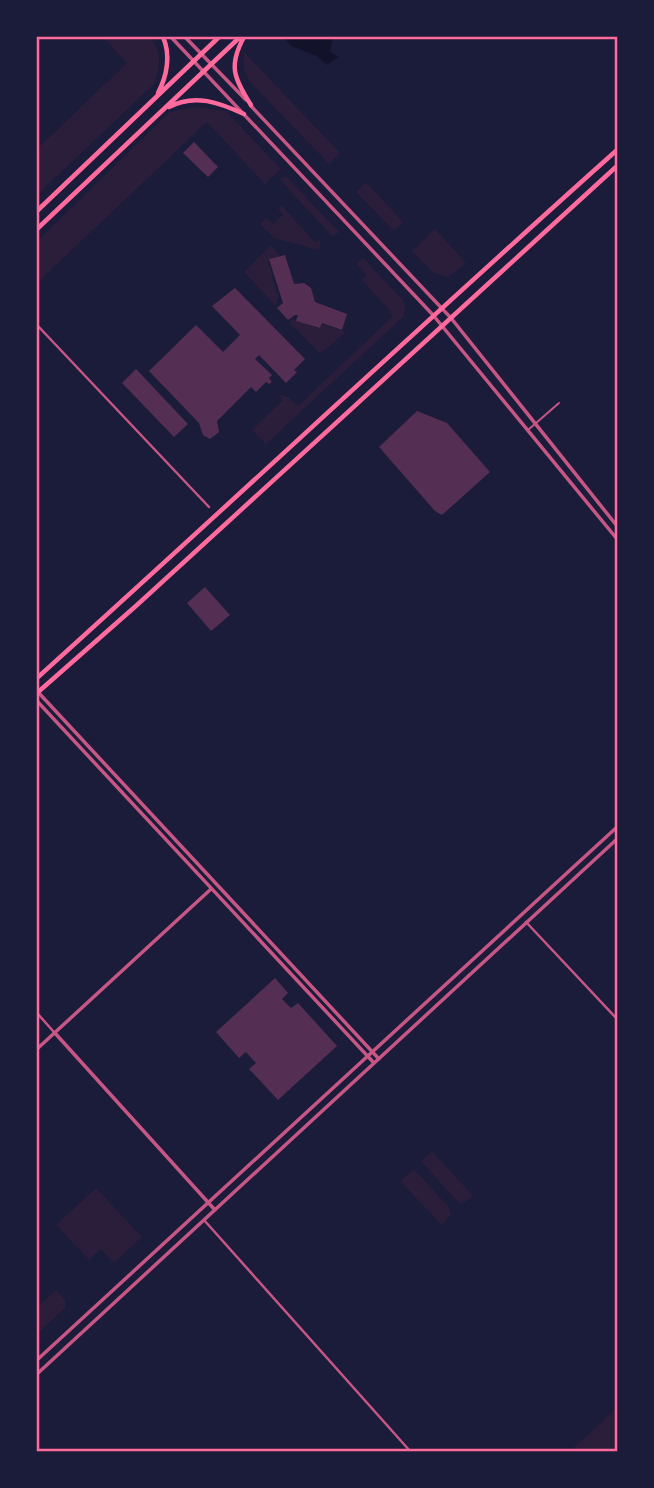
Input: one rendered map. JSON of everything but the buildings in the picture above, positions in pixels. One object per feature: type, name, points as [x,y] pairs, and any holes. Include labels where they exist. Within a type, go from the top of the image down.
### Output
[{"type":"main road","points":[[154,99],[165,76],[167,45],[163,37]]},
{"type":"main road","points":[[37,211],[219,37]]},
{"type":"main road","points":[[37,229],[242,37]]},
{"type":"main road","points":[[242,37],[237,49],[234,75],[251,105]]},
{"type":"main road","points":[[162,111],[179,102],[199,100],[226,106],[244,114]]},
{"type":"main road","points":[[37,678],[259,477],[441,307],[617,150]]},
{"type":"main road","points":[[37,692],[137,605],[617,166]]},
{"type":"street","points":[[171,37],[442,325],[617,539]]},
{"type":"street","points":[[185,37],[451,318],[617,526]]},
{"type":"street","points":[[37,325],[209,507]]},
{"type":"street","points":[[37,692],[374,1063]]},
{"type":"street","points":[[37,701],[379,1059]]},
{"type":"street","points":[[37,1360],[617,827]]},
{"type":"street","points":[[37,1374],[617,839]]},
{"type":"street","points":[[37,1049],[213,887]]},
{"type":"street","points":[[526,922],[617,1019]]},
{"type":"street","points":[[37,1013],[215,1210]]},
{"type":"street","points":[[204,1220],[410,1451]]},
{"type":"lane","points":[[528,430],[559,403]]},
{"type":"shaded area","points":[[103,37],[149,37],[157,48],[159,59],[155,83],[37,195],[37,149],[127,63]]},
{"type":"shaded area","points":[[284,37],[329,37],[332,41],[330,52],[339,57],[326,65],[317,56],[291,46]]},
{"type":"shaded area","points":[[244,52],[340,153],[329,164],[250,82],[244,70]]},
{"type":"shaded area","points":[[195,107],[226,111],[281,169],[265,184],[207,122],[37,283],[37,241],[170,112]]},
{"type":"shaded area","points":[[287,177],[339,232],[333,237],[280,180]]},
{"type":"shaded area","points":[[366,182],[403,222],[394,231],[356,192]]},
{"type":"shaded area","points":[[282,206],[315,242],[319,239],[319,250],[274,238],[260,224],[266,218],[273,224],[283,215],[278,209]]},
{"type":"shaded area","points":[[435,229],[466,263],[448,277],[434,273],[412,251]]},
{"type":"shaded area","points":[[270,246],[281,255],[268,260],[278,297],[276,306],[244,272]]},
{"type":"shaded area","points":[[363,258],[403,300],[404,316],[266,444],[252,430],[283,400],[278,394],[288,397],[298,406],[392,317],[391,312],[362,280],[367,275],[357,264]]},
{"type":"shaded area","points":[[292,319],[320,329],[322,324],[346,332],[320,354],[289,322]]},
{"type":"shaded area","points":[[432,1151],[473,1196],[462,1204],[421,1161]]},
{"type":"shaded area","points":[[414,1169],[448,1206],[451,1215],[442,1225],[400,1181]]},
{"type":"shaded area","points":[[96,1188],[142,1237],[114,1263],[101,1249],[89,1260],[56,1225]]},
{"type":"shaded area","points":[[56,1290],[65,1300],[65,1308],[37,1334],[37,1308]]},
{"type":"shaded area","points":[[617,1408],[617,1451],[570,1451]]}]
